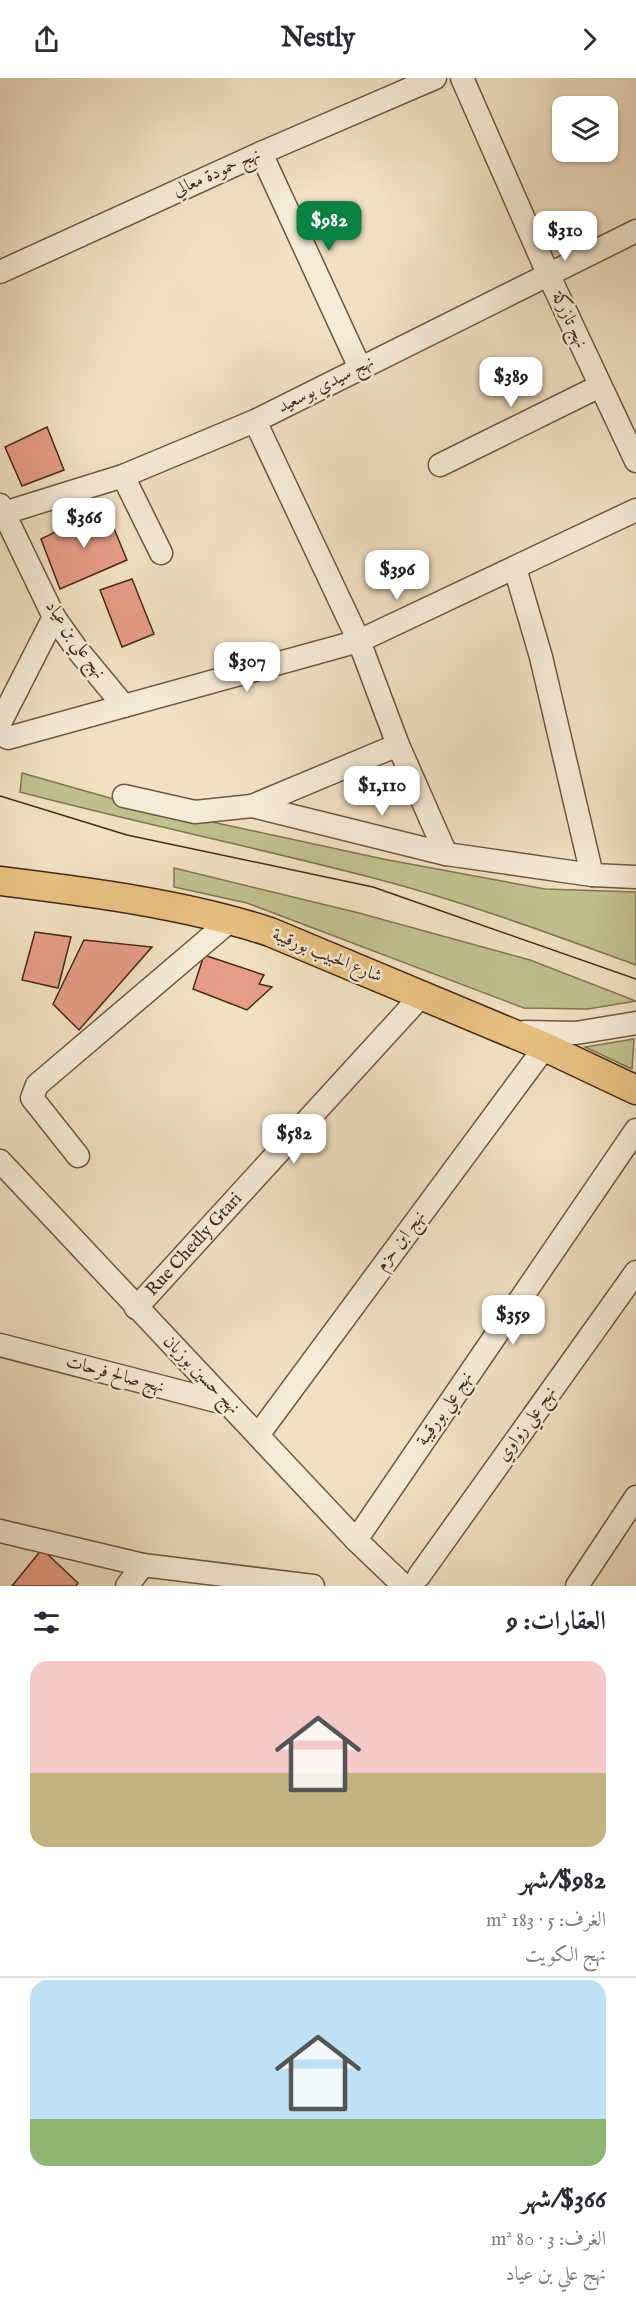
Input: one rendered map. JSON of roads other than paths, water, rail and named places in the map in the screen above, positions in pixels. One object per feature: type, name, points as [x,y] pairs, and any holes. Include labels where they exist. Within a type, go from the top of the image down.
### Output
[{"type":"main road","name":"شارع الحبيب بورقيبة","points":[[0,880],[74,890],[232,920],[325,953],[545,1047],[636,1090]]},
{"type":"street","name":"نهج حمودة معالي","points":[[0,272],[261,153],[435,78]]},
{"type":"street","name":"نهج تازركة","points":[[462,78],[549,276],[636,461]]},
{"type":"street","points":[[261,153],[360,368]]},
{"type":"street","name":"نهج سيدي بوسعيد","points":[[2,509],[123,476],[255,421],[636,231]]},
{"type":"street","points":[[440,465],[600,386]]},
{"type":"street","points":[[255,421],[359,641],[398,745],[446,854]]},
{"type":"street","points":[[123,476],[161,553]]},
{"type":"street","name":"نهج علي بن عياد","points":[[2,509],[54,617],[76,648],[124,706]]},
{"type":"street","points":[[0,729],[1,734],[8,738],[359,641],[636,510]]},
{"type":"street","points":[[515,567],[541,657],[592,874]]},
{"type":"street","points":[[0,723],[54,617]]},
{"type":"street","points":[[124,796],[195,812],[252,806],[398,745]]},
{"type":"street","points":[[252,806],[446,854],[592,874],[636,877]]},
{"type":"street","points":[[78,1156],[32,1098],[36,1085],[232,920]]},
{"type":"street","name":"Rue Chedly Gtari","points":[[136,1308],[422,994]]},
{"type":"street","points":[[507,1031],[576,1033],[636,1023]]},
{"type":"street","name":"نهج ابن حزم","points":[[258,1435],[545,1047]]},
{"type":"street","name":"نهج علي بورقيبة","points":[[356,1540],[636,1130]]},
{"type":"street","name":"نهج حسين بوزيان","points":[[0,1161],[356,1540],[411,1581]]},
{"type":"street","name":"نهج علي زواوي","points":[[411,1581],[636,1272]]},
{"type":"street","name":"نهج صالح فرحات","points":[[0,1345],[229,1404]]},
{"type":"street","points":[[578,1586],[636,1497]]},
{"type":"street","points":[[0,1531],[143,1565],[313,1586]]},
{"type":"street","points":[[127,1586],[143,1565]]},
{"type":"tram line","points":[[0,796],[127,835],[373,887],[636,979]]}]
